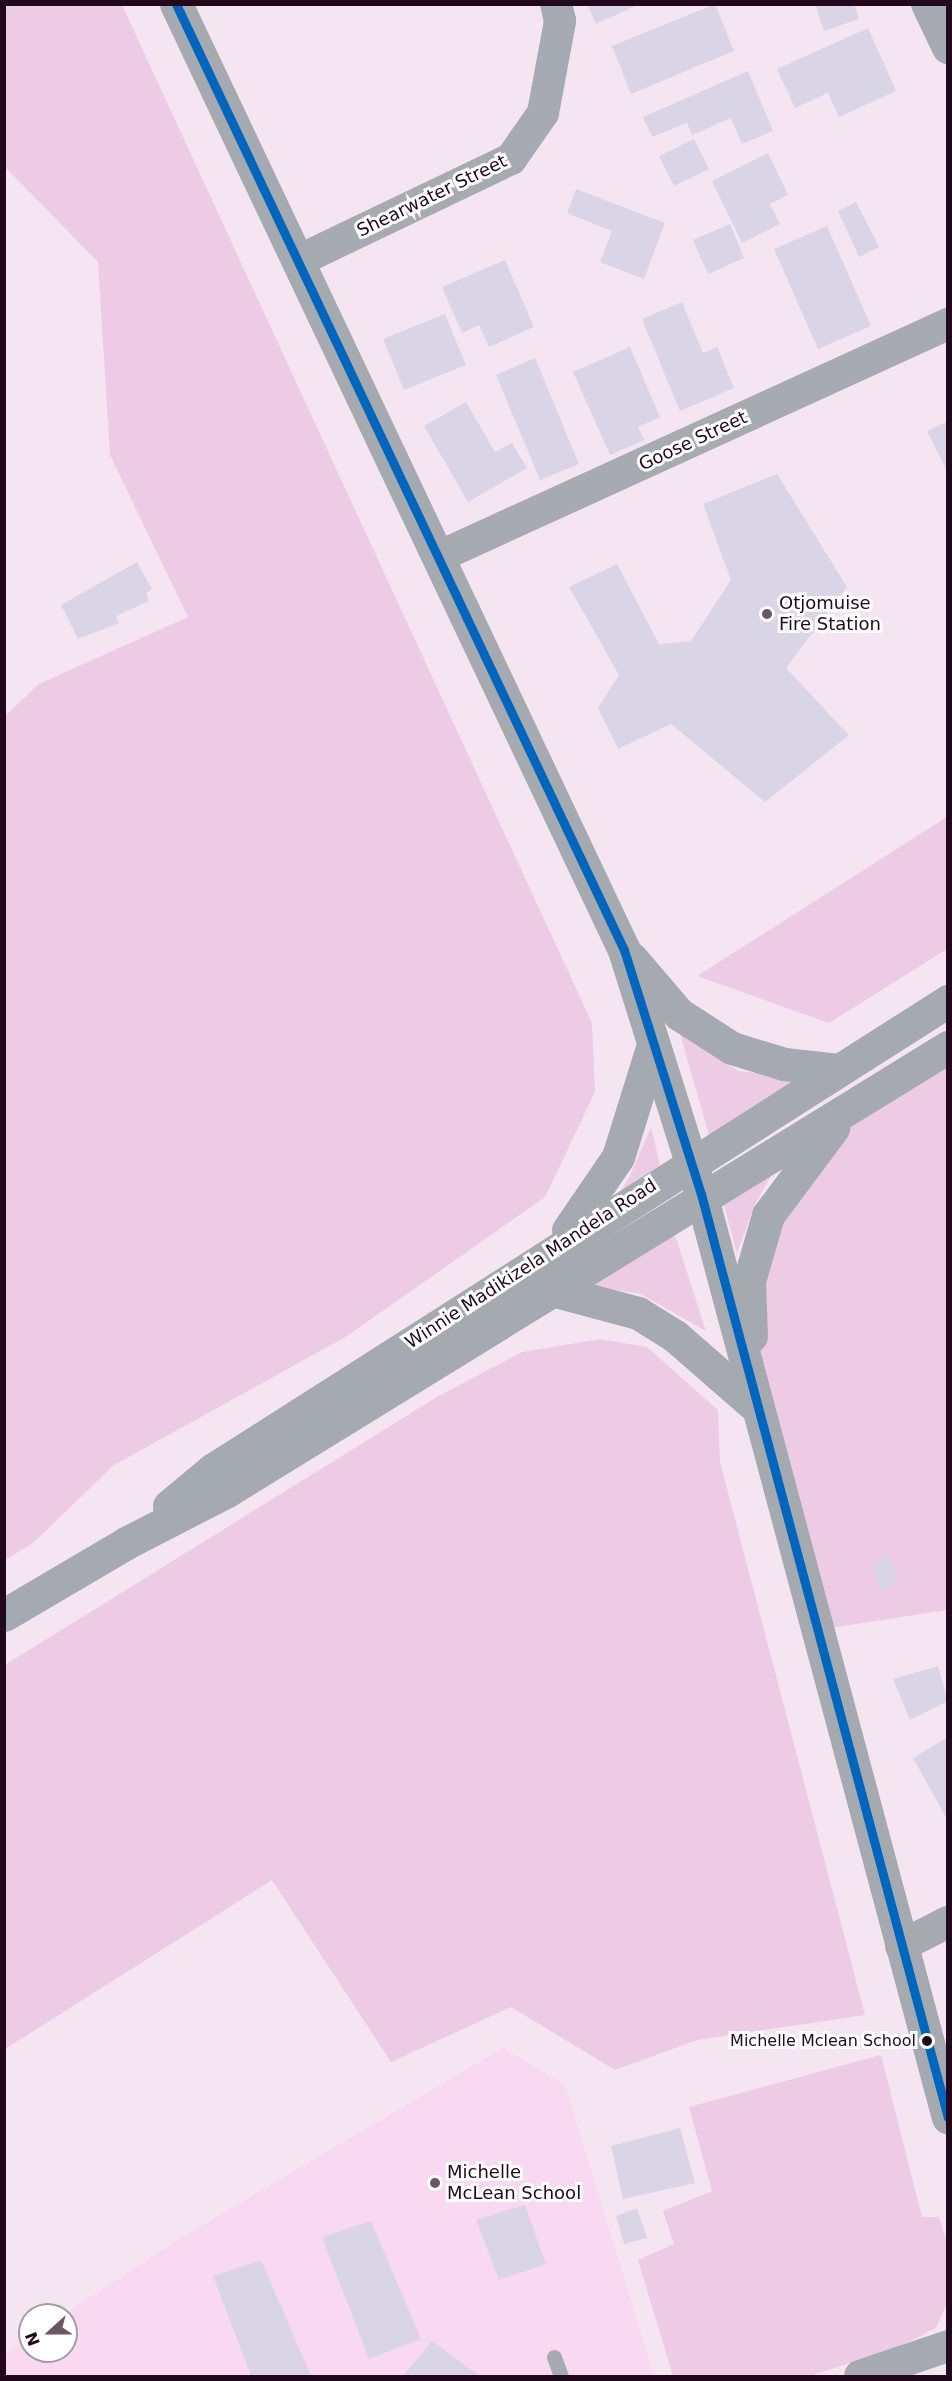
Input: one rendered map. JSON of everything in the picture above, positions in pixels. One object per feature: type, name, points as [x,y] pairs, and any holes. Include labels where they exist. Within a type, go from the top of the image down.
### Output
[{"type":"main road","points":[[176,4],[300,260],[624,950],[652,1048],[701,1194],[753,1404],[948,2118]]},
{"type":"main road","points":[[624,950],[679,1014],[732,1048],[784,1064],[839,1070]]},
{"type":"main road","name":"Winnie Madikizela Mandela Road","points":[[126,1543],[212,1470],[690,1161],[948,1002]]},
{"type":"main road","name":"Winnie Madikizela Mandela Road","points":[[4,1615],[126,1543],[227,1491],[552,1290],[701,1194],[855,1105],[948,1047]]},
{"type":"main road","points":[[547,1254],[575,1223],[618,1157],[652,1048]]},
{"type":"main road","points":[[753,1404],[749,1281],[755,1247],[768,1215],[818,1143],[855,1105]]},
{"type":"main road","points":[[552,1290],[638,1313],[675,1335],[753,1404]]},
{"type":"street","name":"Shearwater Street","points":[[300,260],[511,159],[543,113],[560,21],[556,4]]},
{"type":"street","points":[[927,4],[948,48]]},
{"type":"street","name":"Goose Street","points":[[438,557],[948,324]]},
{"type":"street","points":[[902,1946],[948,1922]]},
{"type":"street","points":[[860,2376],[948,2346]]},
{"type":"lane","points":[[554,2357],[561,2376]]},
{"type":"shaded area","points":[[5,4],[122,5],[592,1023],[595,1092],[545,1197],[347,1336],[114,1465],[33,1543],[5,1560],[5,716],[39,684],[188,617],[110,455],[98,262],[5,167]]},
{"type":"shaded area","points":[[947,817],[947,949],[829,1023],[697,976]]},
{"type":"shaded area","points":[[680,1034],[738,1071],[806,1079],[709,1135]]},
{"type":"shaded area","points":[[947,1047],[947,1610],[817,1630],[753,1404],[749,1281],[818,1143]]},
{"type":"shaded area","points":[[651,1127],[660,1165],[617,1198],[630,1176]]},
{"type":"shaded area","points":[[782,1157],[755,1204],[737,1253],[721,1194]]},
{"type":"shaded area","points":[[672,1226],[706,1331],[641,1294],[578,1284]]},
{"type":"shaded area","points":[[600,1339],[647,1347],[718,1410],[720,1462],[865,2015],[697,2040],[615,2070],[511,2007],[391,2062],[272,1880],[5,2049],[5,1665],[437,1397],[522,1352]]},
{"type":"shaded area","name":"Michelle McLean School","points":[[503,2048],[565,2085],[654,2376],[5,2376],[5,2354],[18,2345],[18,2363],[78,2363],[78,2305],[174,2242]]},
{"type":"shaded area","points":[[881,2055],[922,2217],[939,2217],[947,2242],[947,2303],[936,2328],[901,2346],[810,2376],[673,2376],[638,2260],[674,2244],[663,2211],[712,2191],[689,2107]]},
{"type":"building","points":[[587,4],[640,4],[596,24]]},
{"type":"building","points":[[715,4],[734,51],[631,94],[612,46]]},
{"type":"building","points":[[815,4],[854,4],[859,19],[824,31]]},
{"type":"building","points":[[868,28],[896,91],[839,117],[828,93],[795,108],[777,69]]},
{"type":"building","points":[[748,71],[773,131],[742,144],[731,118],[692,135],[687,123],[652,137],[643,117]]},
{"type":"building","points":[[694,139],[709,169],[674,186],[659,156]]},
{"type":"building","points":[[768,153],[788,195],[770,204],[780,224],[742,243],[712,181]]},
{"type":"building","points":[[576,189],[665,223],[644,279],[600,262],[612,231],[567,213]]},
{"type":"building","points":[[856,202],[879,247],[859,257],[838,211]]},
{"type":"building","points":[[730,224],[744,258],[708,274],[693,240]]},
{"type":"building","points":[[827,226],[871,326],[818,349],[774,249]]},
{"type":"building","points":[[505,260],[534,327],[489,347],[479,325],[462,333],[442,287]]},
{"type":"building","points":[[682,302],[703,353],[717,347],[734,388],[680,411],[642,319]]},
{"type":"building","points":[[445,314],[466,365],[404,390],[383,339]]},
{"type":"building","points":[[630,347],[660,417],[638,427],[644,440],[610,455],[573,372]]},
{"type":"building","points":[[535,358],[579,464],[540,480],[496,375]]},
{"type":"building","points":[[466,402],[495,452],[512,443],[527,468],[468,502],[424,426]]},
{"type":"building","points":[[948,421],[948,473],[927,431]]},
{"type":"building","name":"Otjomuise Fire Station","points":[[777,474],[847,587],[786,668],[849,735],[765,802],[671,724],[618,749],[598,708],[619,675],[569,587],[617,564],[659,644],[691,641],[731,580],[703,504]]},
{"type":"building","points":[[137,562],[152,589],[146,593],[149,601],[116,616],[119,623],[78,639],[61,605]]},
{"type":"building","points":[[888,1554],[899,1582],[882,1591],[872,1567]]},
{"type":"building","points":[[938,1666],[948,1701],[910,1720],[893,1679]]},
{"type":"building","points":[[948,1737],[948,1821],[913,1758]]},
{"type":"building","points":[[680,2128],[695,2183],[623,2199],[611,2146]]},
{"type":"building","points":[[525,2205],[546,2264],[499,2280],[476,2220]]},
{"type":"building","points":[[637,2208],[647,2238],[624,2244],[616,2216]]},
{"type":"building","points":[[371,2221],[421,2339],[369,2359],[322,2237]]},
{"type":"building","points":[[261,2260],[311,2376],[251,2376],[213,2276]]},
{"type":"building","points":[[432,2341],[480,2376],[403,2376]]},
{"type":"transit line","points":[[176,4],[624,950],[701,1194],[948,2118]]},
{"type":"place","name":"Otjomuise Fire Station","points":[[767,614]]},
{"type":"place","name":"Michelle Mclean School","points":[[927,2041]]},
{"type":"place","name":"Michelle McLean School","points":[[435,2183]]}]
